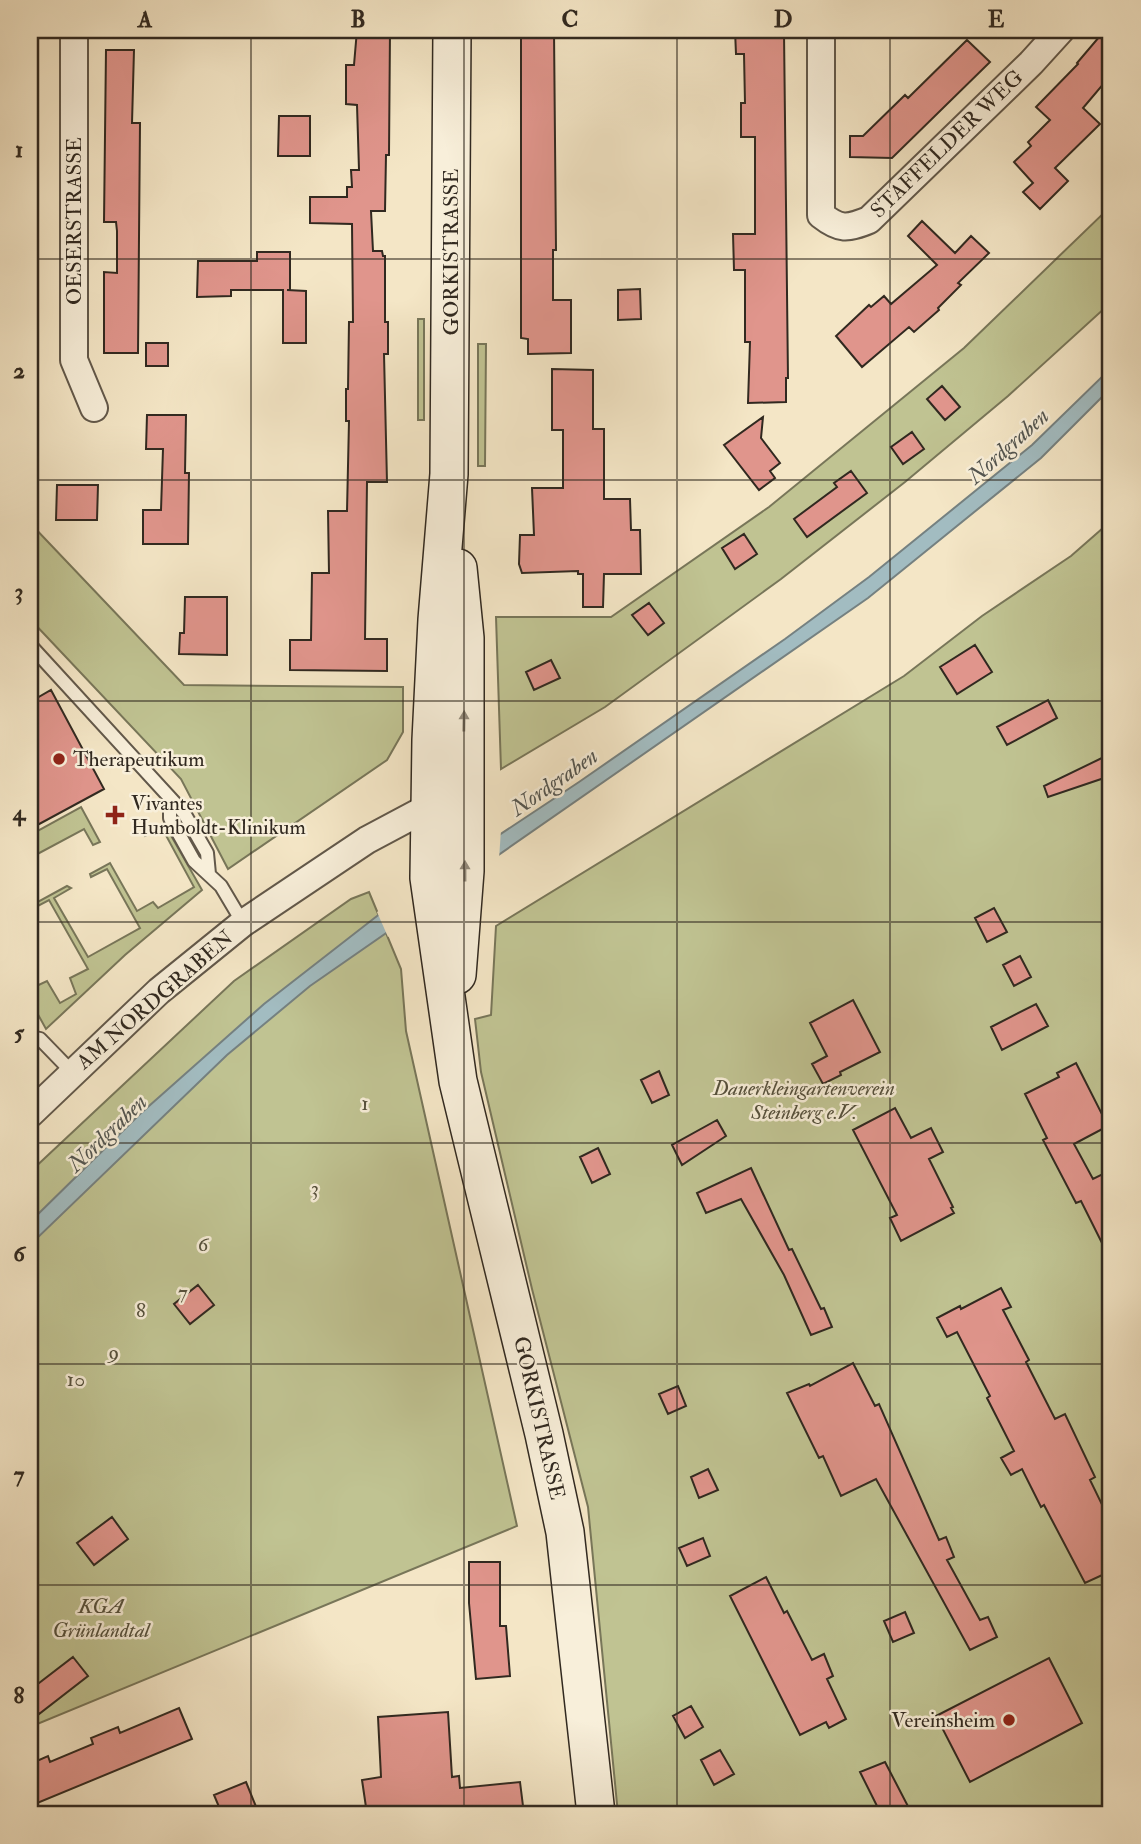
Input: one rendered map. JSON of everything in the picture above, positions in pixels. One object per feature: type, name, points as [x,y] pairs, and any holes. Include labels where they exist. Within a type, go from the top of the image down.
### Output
[{"type":"main road","name":"GORKISTRASSE","points":[[450,922],[429,878],[429,854],[437,620],[449,474],[452,30]]},
{"type":"main road","name":"GORKISTRASSE","points":[[449,474],[465,638],[464,829],[450,922],[450,1028],[458,1081],[541,1421],[565,1532],[596,1814]]},
{"type":"street","name":"OESERSTRASSE","points":[[74,30],[74,360],[94,408]]},
{"type":"street","name":"STAFFELDER WEG","points":[[821,30],[821,215],[835,226],[853,227],[869,220],[1031,63],[1061,30]]},
{"type":"street","points":[[430,805],[464,789]]},
{"type":"street","name":"AM NORDGRABEN","points":[[30,1114],[159,991],[243,923],[368,840],[430,805]]},
{"type":"lane","points":[[30,645],[184,813],[207,853],[209,874],[221,886],[243,923]]},
{"type":"lane","points":[[30,1037],[40,1039],[73,1073]]},
{"type":"green space","points":[[1111,206],[1111,303],[1008,396],[905,482],[781,579],[605,707],[501,769],[496,617],[611,617],[769,507],[964,348]]},
{"type":"green space","points":[[418,319],[424,319],[424,420],[418,420]]},
{"type":"green space","points":[[478,344],[486,344],[485,466],[478,466]]},
{"type":"green space","name":"Dauerkleingartenverein Steinberg e.V.","points":[[1111,521],[1111,1814],[618,1814],[588,1507],[532,1289],[481,1072],[475,1019],[491,1015],[496,926],[904,676],[982,616],[1071,556]]},
{"type":"green space","points":[[30,523],[184,685],[403,687],[403,732],[387,760],[228,869],[181,779],[30,619]]},
{"type":"green space","points":[[81,807],[100,842],[93,845],[84,829],[30,858],[30,835]]},
{"type":"green space","points":[[162,824],[202,890],[125,955],[46,1029],[30,1000],[30,989],[47,981],[60,1003],[76,994],[70,978],[88,969],[49,900],[32,909],[32,905],[67,886],[71,888],[54,898],[88,957],[140,928],[107,869],[91,877],[90,874],[110,863],[137,911],[153,902],[158,908],[194,887],[162,828],[145,836],[143,833]]},
{"type":"green space","points":[[369,892],[401,969],[406,1031],[517,1526],[30,1727],[30,1172],[234,981],[351,899]]},
{"type":"water","points":[[1111,368],[1111,388],[1041,458],[868,598],[310,986],[227,1055],[30,1245],[30,1222],[140,1114],[264,1004],[377,916],[579,782],[785,639],[869,577],[1032,445]]},
{"type":"pier","points":[[501,830],[499,859],[388,937],[377,912]]},
{"type":"building","points":[[357,30],[390,30],[389,155],[386,155],[385,211],[371,211],[373,251],[382,251],[385,256],[385,322],[388,322],[388,354],[384,354],[387,482],[367,482],[365,639],[387,639],[387,671],[290,670],[290,640],[311,640],[312,573],[329,573],[328,511],[347,511],[349,421],[346,421],[346,389],[349,322],[353,322],[352,224],[310,223],[310,197],[347,197],[347,187],[352,187],[351,170],[359,170],[357,105],[346,104],[346,65],[354,65]]},
{"type":"building","points":[[735,30],[784,33],[788,378],[786,402],[748,403],[750,342],[745,342],[745,270],[734,270],[733,234],[755,234],[755,137],[741,137],[741,103],[745,103],[744,54],[736,54]]},
{"type":"building","points":[[1105,30],[1111,30],[1111,75],[1083,108],[1100,124],[1055,168],[1068,181],[1040,209],[1023,192],[1033,183],[1014,162],[1031,146],[1028,142],[1050,120],[1036,107],[1078,64]]},
{"type":"building","points":[[521,31],[554,31],[556,250],[553,250],[553,300],[571,300],[571,353],[528,354],[528,339],[521,338]]},
{"type":"building","points":[[967,40],[990,62],[892,158],[850,157],[850,136],[863,136],[905,95],[908,98]]},
{"type":"building","points":[[106,50],[134,50],[132,123],[140,123],[138,353],[104,353],[104,272],[117,273],[116,222],[104,222]]},
{"type":"building","points":[[279,116],[310,116],[310,156],[278,156]]},
{"type":"building","points":[[922,221],[955,253],[971,236],[989,253],[958,283],[961,285],[939,310],[914,332],[909,327],[862,367],[836,336],[869,305],[871,307],[884,296],[891,304],[937,265],[908,236]]},
{"type":"building","points":[[257,252],[290,252],[290,290],[287,290],[306,291],[306,343],[283,343],[283,290],[231,290],[231,296],[197,297],[198,261],[257,261]]},
{"type":"building","points":[[640,289],[641,319],[618,320],[618,290]]},
{"type":"building","points":[[146,343],[168,343],[168,366],[146,366]]},
{"type":"building","points":[[552,369],[593,370],[593,429],[604,429],[604,499],[630,499],[631,530],[640,530],[641,574],[604,574],[603,607],[583,607],[583,574],[578,574],[578,571],[522,573],[519,564],[520,535],[534,535],[532,488],[563,488],[563,430],[552,430]]},
{"type":"building","points":[[942,386],[960,407],[945,420],[927,399]]},
{"type":"building","points":[[147,415],[186,415],[185,473],[189,473],[188,544],[143,544],[143,510],[161,510],[163,449],[146,449]]},
{"type":"building","points":[[763,417],[761,438],[780,463],[770,471],[775,478],[759,490],[724,445]]},
{"type":"building","points":[[912,432],[924,449],[903,464],[891,447]]},
{"type":"building","points":[[851,471],[867,493],[807,537],[794,519],[837,487],[834,483]]},
{"type":"building","points":[[57,485],[98,485],[97,520],[56,520]]},
{"type":"building","points":[[744,534],[757,554],[735,569],[722,548]]},
{"type":"building","points":[[185,597],[227,597],[227,655],[179,654],[180,633],[184,633]]},
{"type":"building","points":[[649,603],[664,623],[648,635],[632,615]]},
{"type":"building","points":[[975,645],[992,672],[957,694],[940,667]]},
{"type":"building","points":[[551,660],[560,678],[534,690],[526,672]]},
{"type":"building","name":"Therapeutikum","points":[[51,690],[104,789],[30,829],[30,702]]},
{"type":"building","points":[[1048,700],[1057,718],[1007,745],[997,727]]},
{"type":"building","points":[[1104,757],[1110,776],[1048,797],[1044,786]]},
{"type":"building","points":[[994,908],[1007,932],[987,942],[975,918]]},
{"type":"building","points":[[1020,956],[1031,977],[1014,986],[1003,965]]},
{"type":"building","points":[[853,1000],[880,1052],[840,1072],[841,1075],[823,1084],[812,1064],[827,1056],[810,1023]]},
{"type":"building","points":[[1036,1004],[1048,1026],[1002,1050],[991,1027]]},
{"type":"building","points":[[1076,1063],[1108,1126],[1074,1144],[1093,1179],[1111,1170],[1111,1261],[1081,1201],[1076,1203],[1043,1140],[1047,1138],[1025,1094],[1059,1077],[1057,1073]]},
{"type":"building","points":[[659,1071],[669,1095],[652,1103],[641,1080]]},
{"type":"building","points":[[895,1108],[911,1138],[931,1128],[943,1152],[929,1159],[954,1213],[901,1241],[890,1218],[897,1215],[853,1130]]},
{"type":"building","points":[[717,1120],[726,1136],[682,1165],[672,1145]]},
{"type":"building","points":[[598,1148],[610,1174],[592,1183],[580,1157]]},
{"type":"building","points":[[751,1168],[789,1250],[792,1249],[832,1327],[811,1335],[784,1275],[741,1199],[706,1213],[697,1193]]},
{"type":"building","points":[[198,1285],[214,1305],[190,1324],[174,1304]]},
{"type":"building","points":[[1001,1288],[1011,1307],[1003,1310],[1029,1360],[1026,1362],[1055,1419],[1065,1414],[1095,1477],[1090,1480],[1111,1523],[1111,1571],[1085,1583],[1022,1469],[1011,1475],[1001,1458],[1014,1451],[987,1398],[990,1396],[957,1332],[947,1337],[937,1318]]},
{"type":"building","points":[[853,1363],[875,1406],[879,1404],[939,1540],[946,1537],[954,1557],[947,1560],[980,1620],[988,1617],[997,1637],[970,1650],[876,1479],[841,1496],[823,1456],[819,1458],[787,1393],[809,1384],[810,1386]]},
{"type":"building","points":[[678,1386],[686,1406],[668,1414],[659,1394]]},
{"type":"building","points":[[708,1469],[718,1490],[699,1498],[691,1477]]},
{"type":"building","points":[[112,1517],[128,1539],[94,1565],[77,1543]]},
{"type":"building","points":[[703,1538],[710,1556],[687,1566],[679,1548]]},
{"type":"building","points":[[469,1562],[500,1562],[500,1626],[506,1626],[510,1676],[476,1679],[469,1603]]},
{"type":"building","points":[[766,1577],[812,1660],[824,1654],[833,1676],[827,1679],[846,1719],[829,1728],[826,1722],[800,1735],[730,1596]]},
{"type":"building","points":[[905,1612],[914,1633],[893,1642],[884,1621]]},
{"type":"building","points":[[73,1657],[88,1676],[39,1714],[30,1703],[30,1690]]},
{"type":"building","name":"Vereinsheim","points":[[1049,1658],[1082,1723],[970,1782],[936,1716]]},
{"type":"building","points":[[691,1706],[703,1727],[685,1738],[673,1716]]},
{"type":"building","points":[[179,1708],[192,1739],[30,1806],[30,1764],[48,1756],[50,1762],[93,1744],[91,1738],[118,1727],[120,1733]]},
{"type":"building","points":[[448,1712],[452,1777],[459,1776],[460,1788],[520,1782],[524,1814],[489,1814],[488,1807],[433,1814],[367,1814],[362,1780],[381,1777],[378,1717]]},
{"type":"building","points":[[720,1750],[734,1774],[714,1785],[701,1760]]},
{"type":"building","points":[[885,1762],[912,1814],[881,1814],[860,1772]]},
{"type":"building","points":[[246,1782],[259,1814],[222,1814],[214,1795]]},
{"type":"place","name":"Therapeutikum","points":[[59,759]]},
{"type":"place","name":"Vivantes Humboldt-Klinikum","points":[[115,815]]},
{"type":"place","name":"Vereinsheim","points":[[1009,1720]]},
{"type":"water label","name":"Nordgraben","points":[[1008,446]]},
{"type":"water label","name":"Nordgraben","points":[[554,782]]},
{"type":"water label","name":"Nordgraben","points":[[107,1133]]},
{"type":"park label","name":"1","points":[[365,1103]]},
{"type":"park label","name":"3","points":[[315,1188]]},
{"type":"park label","name":"6","points":[[203,1244]]},
{"type":"park label","name":"7","points":[[183,1292]]},
{"type":"park label","name":"8","points":[[141,1310]]},
{"type":"park label","name":"9","points":[[114,1352]]},
{"type":"park label","name":"10","points":[[76,1379]]},
{"type":"park label","name":"KGA Grünlandtal","points":[[101,1618]]}]
